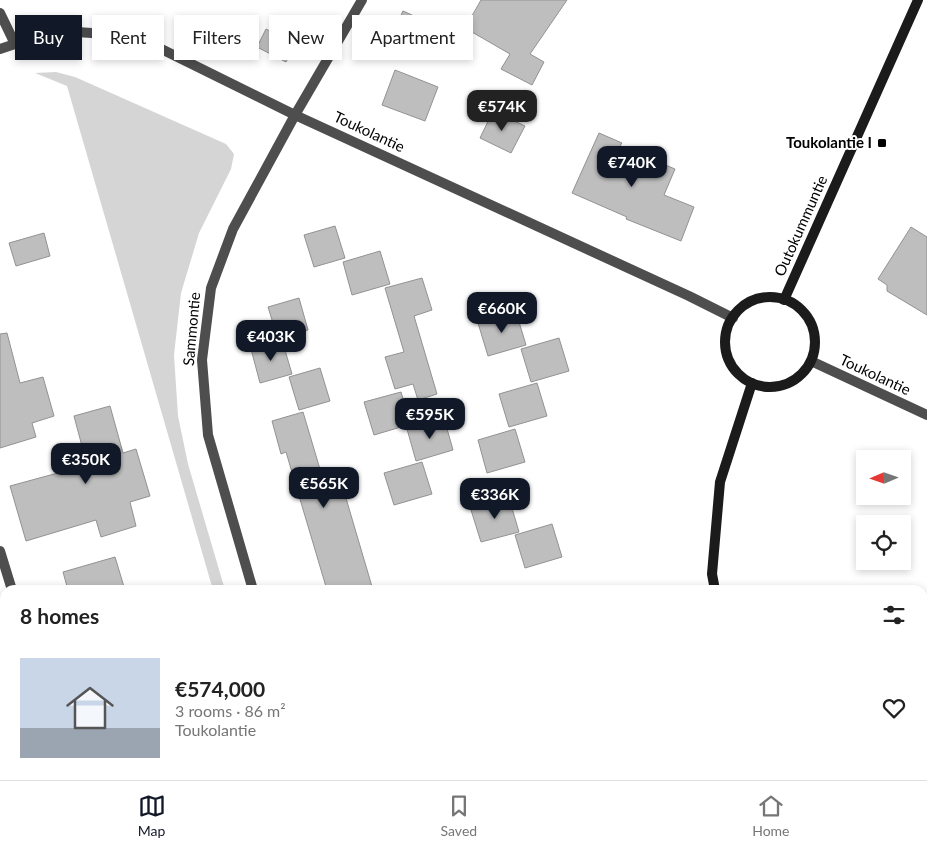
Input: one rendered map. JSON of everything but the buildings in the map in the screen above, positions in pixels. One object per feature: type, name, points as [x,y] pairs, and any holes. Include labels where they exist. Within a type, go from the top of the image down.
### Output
[{"type":"main road","name":"Outokummuntie","points":[[784,300],[918,0]]},
{"type":"main road","points":[[770,297],[784,300],[798,307],[808,318],[814,332],[815,347],[811,361],[803,373],[792,381],[780,386],[766,387],[752,384],[739,375],[730,363],[726,348],[726,332],[732,318],[742,307],[755,300],[770,297]]},
{"type":"main road","points":[[714,585],[712,574],[720,482],[752,384]]},
{"type":"street","name":"Sammontie","points":[[252,585],[208,435],[202,360],[210,288],[233,229],[295,115],[362,0]]},
{"type":"street","points":[[0,13],[15,44]]},
{"type":"street","name":"Toukolantie","points":[[82,32],[136,36],[295,115],[680,292],[732,318]]},
{"type":"street","name":"Toukolantie","points":[[0,49],[15,44]]},
{"type":"street","name":"Toukolantie","points":[[811,361],[927,415]]},
{"type":"street","points":[[0,551],[10,585]]},
{"type":"shaded area","points":[[56,72],[75,77],[226,144],[234,154],[231,169],[199,233],[181,293],[174,355],[178,416],[188,464],[224,585],[212,585],[67,86],[35,73]]},
{"type":"place","name":"Toukolantie I","points":[[882,143]]}]
